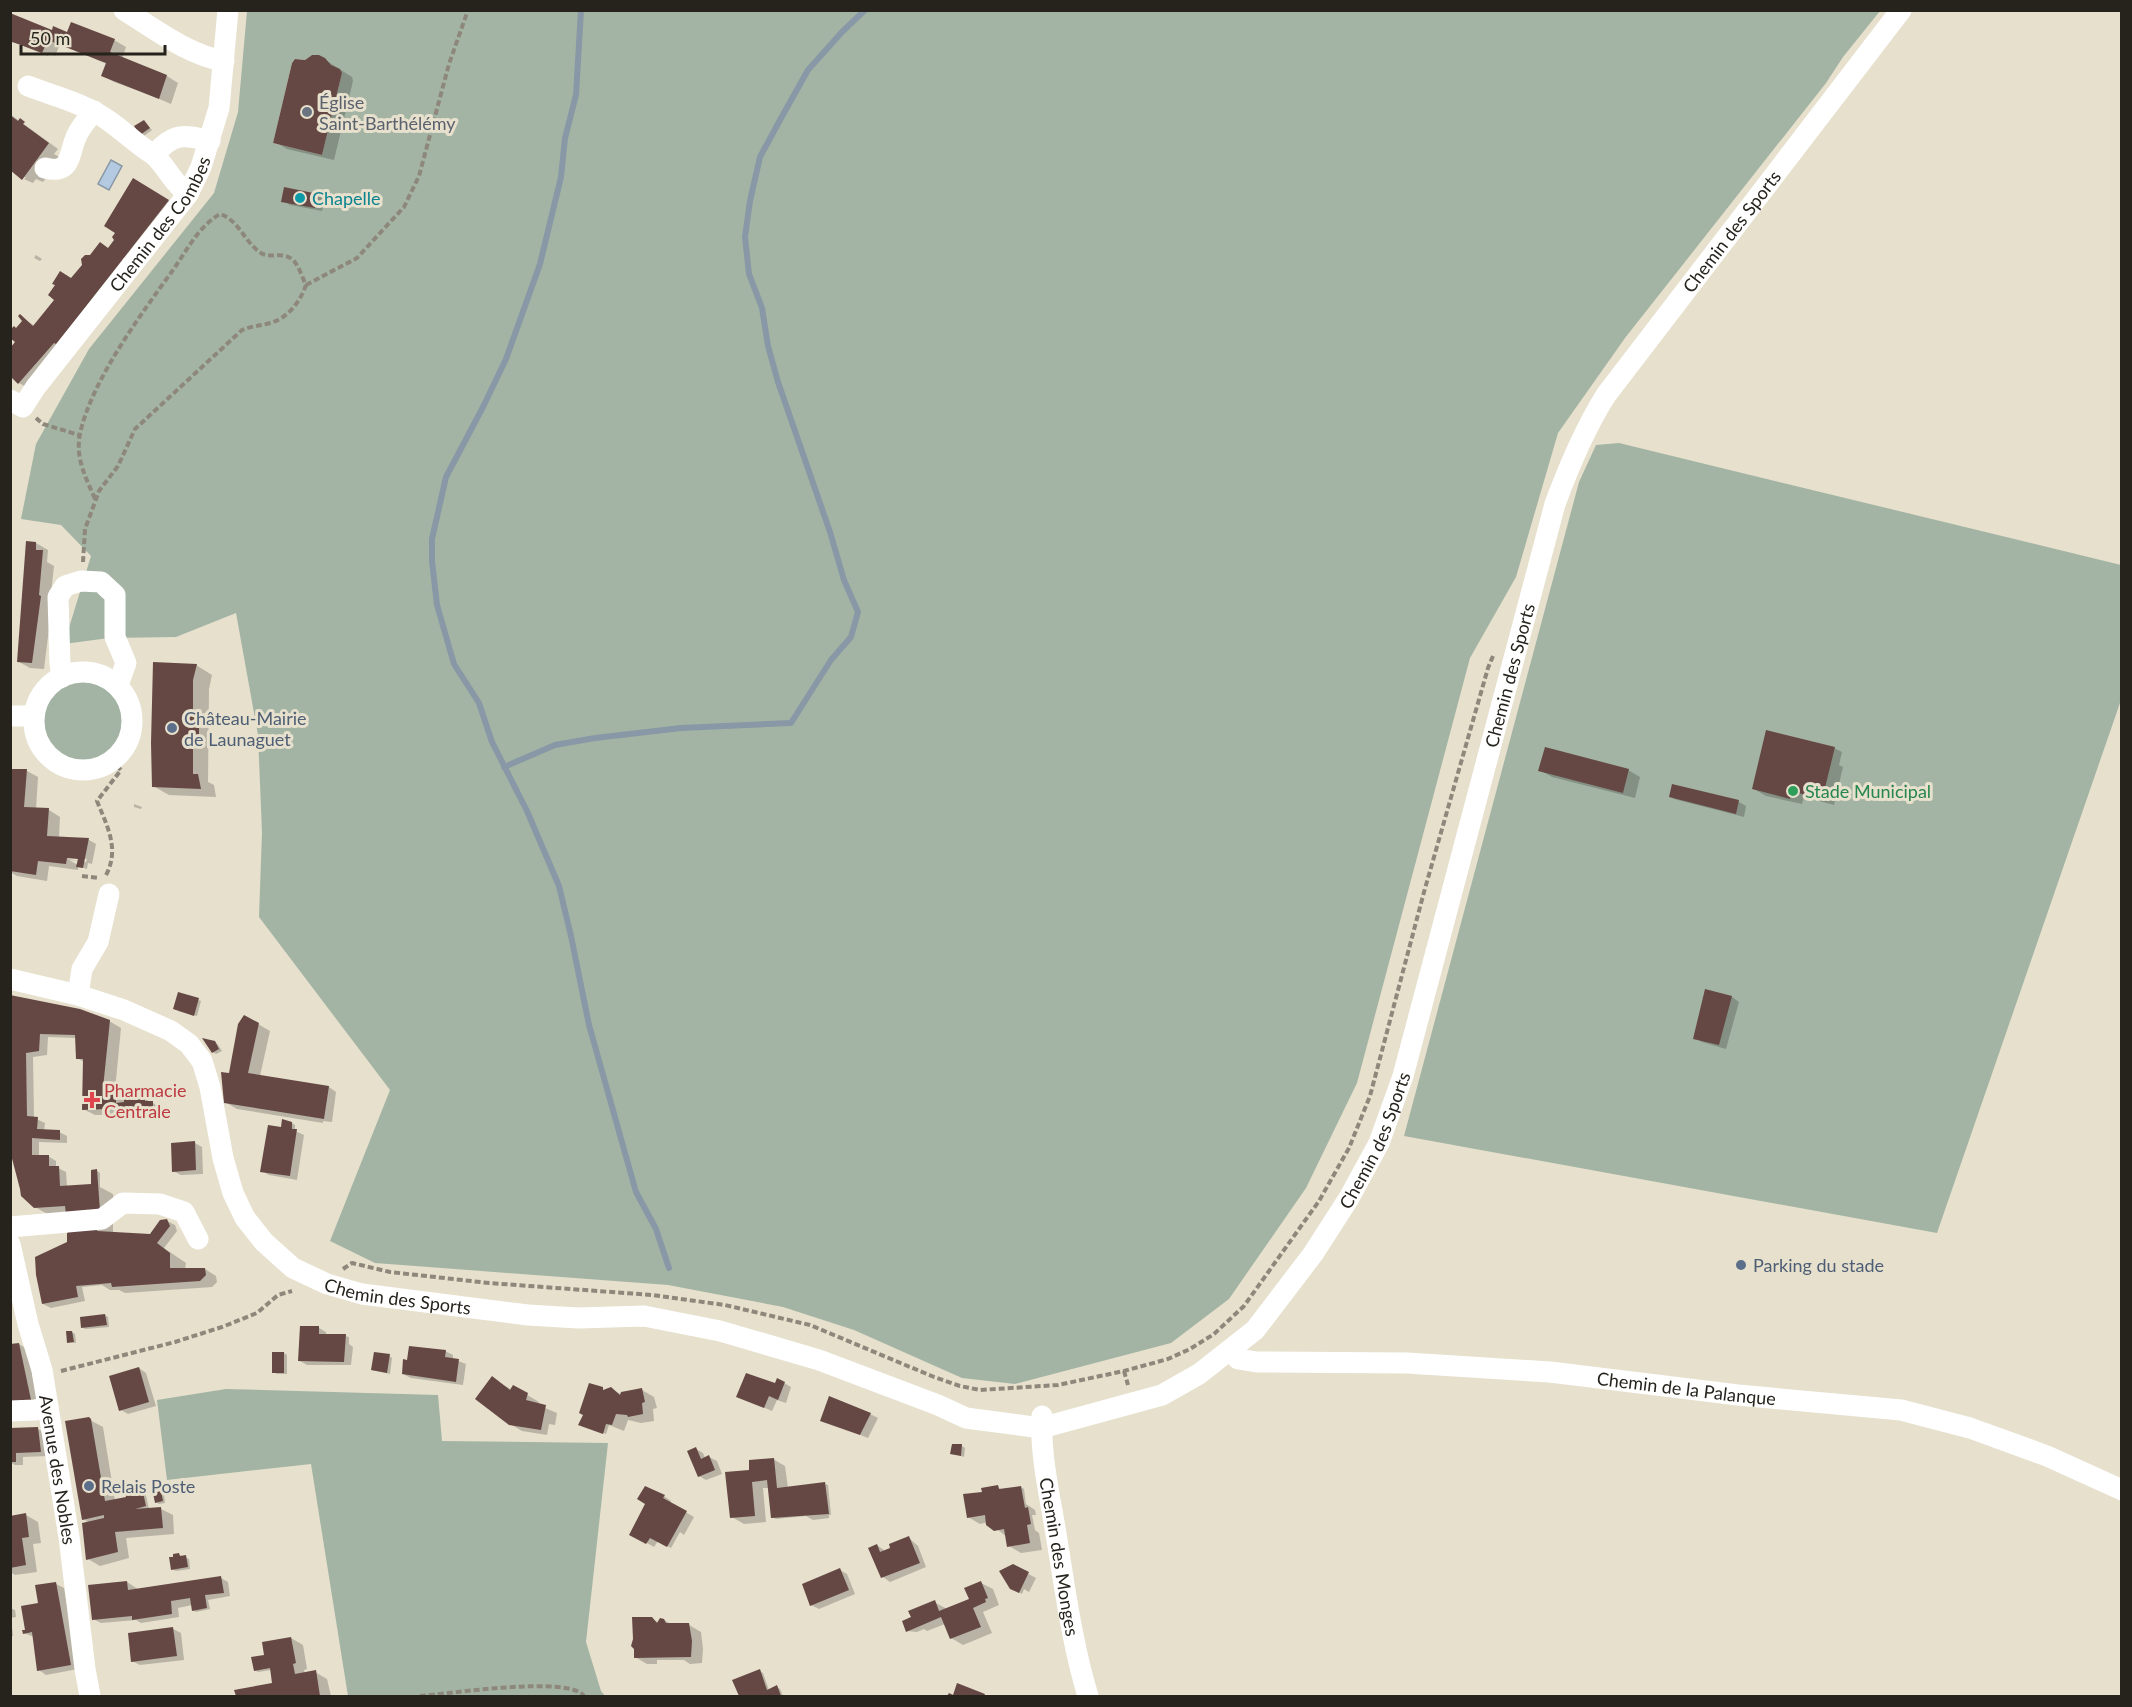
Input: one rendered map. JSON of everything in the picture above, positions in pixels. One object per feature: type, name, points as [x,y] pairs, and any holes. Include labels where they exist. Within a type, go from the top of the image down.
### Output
[{"type":"street","points":[[124,10],[171,40],[214,59],[224,61]]},
{"type":"street","name":"Chemin des Combes","points":[[17,404],[35,388],[188,194],[201,167],[219,108],[228,10]]},
{"type":"street","name":"Chemin des Sports","points":[[10,979],[78,994],[124,1010],[171,1031],[189,1044],[202,1062],[210,1087],[228,1175],[233,1193],[245,1218],[264,1242],[293,1268],[337,1288],[373,1295],[528,1315],[578,1318],[644,1316],[720,1331],[819,1360],[938,1405],[1020,1416],[1042,1422],[1199,1374],[1255,1330],[1274,1307],[1313,1254],[1349,1198],[1382,1134],[1403,1076],[1555,504],[1572,457],[1587,425],[1606,395],[1901,10]]},
{"type":"street","points":[[27,86],[94,111],[111,122],[138,146],[164,164],[179,188],[188,194]]},
{"type":"street","points":[[45,168],[56,171],[64,168],[76,138],[94,111]]},
{"type":"street","points":[[154,155],[165,142],[178,136],[210,141]]},
{"type":"street","points":[[62,677],[58,597],[65,586],[81,581],[101,582],[115,595],[115,637],[126,663],[118,685]]},
{"type":"street","points":[[84,671],[102,675],[118,685],[128,700],[133,718],[131,736],[122,752],[113,761],[91,771],[73,770],[56,764],[43,751],[35,734],[33,716],[39,698],[50,684],[62,677],[84,671]]},
{"type":"street","points":[[10,716],[33,716]]},
{"type":"street","points":[[78,994],[82,969],[98,942],[109,894]]},
{"type":"street","points":[[10,1227],[102,1219],[123,1203],[160,1204],[184,1212],[198,1239]]},
{"type":"street","name":"Avenue des Nobles","points":[[10,1244],[28,1324],[43,1376],[69,1537],[90,1696]]},
{"type":"street","name":"Chemin de la Palanque","points":[[1238,1359],[1257,1362],[1407,1363],[1550,1372],[1738,1395],[1901,1410],[1971,1428],[2047,1456],[2121,1490]]},
{"type":"street","points":[[10,1411],[48,1407]]},
{"type":"street","name":"Chemin des Monges","points":[[1042,1422],[1044,1458],[1067,1598],[1088,1696]]},
{"type":"path","points":[[81,581],[85,529],[95,499],[103,484],[118,466],[140,423],[242,330],[256,324],[271,323],[292,310],[302,296],[306,285],[357,258],[404,207],[419,176],[449,64],[468,10]]},
{"type":"path","points":[[95,499],[80,467],[79,435],[103,376],[149,303],[202,229],[220,214],[229,217],[260,252],[267,256],[284,255],[292,259],[306,285]]},
{"type":"path","points":[[17,404],[43,424],[79,435]]},
{"type":"path","points":[[1214,1334],[1244,1306],[1283,1254],[1319,1201],[1349,1148],[1370,1096],[1424,892],[1488,668],[1492,657],[1498,652],[1514,656]]},
{"type":"path","points":[[82,876],[99,878],[106,875],[112,861],[111,834],[97,801],[122,770],[113,761]]},
{"type":"path","points":[[43,1376],[175,1342],[222,1327],[257,1312],[278,1295],[289,1290],[298,1292]]},
{"type":"path","points":[[420,1696],[530,1686],[566,1687],[584,1696]]},
{"type":"green space","points":[[247,11],[1880,11],[1625,338],[1558,433],[1516,577],[1470,658],[1357,1083],[1306,1188],[1229,1299],[1171,1343],[1015,1384],[962,1378],[854,1330],[783,1307],[668,1285],[375,1263],[330,1241],[390,1090],[259,917],[262,832],[258,735],[236,613],[176,637],[109,638],[64,644],[91,556],[61,525],[21,519],[36,444],[89,349],[214,193],[238,112]],"holes":[[[316,55],[340,69],[342,73],[322,155],[273,143],[292,63],[295,59],[305,60]]]},
{"type":"green space","name":"Stade Municipal","points":[[1619,443],[2121,565],[2121,700],[1937,1233],[1404,1136],[1579,482],[1596,445]]},
{"type":"green space","points":[[83,678],[108,685],[120,697],[127,722],[120,747],[108,759],[83,766],[58,759],[46,747],[39,722],[46,697],[58,685]]},
{"type":"green space","points":[[226,1389],[438,1395],[442,1441],[608,1443],[586,1642],[601,1691],[605,1696],[348,1696],[311,1464],[167,1480],[157,1400]]},
{"type":"water","points":[[111,160],[122,166],[109,190],[98,184]]},
{"type":"building","points":[[10,13],[52,30],[53,26],[67,32],[71,22],[115,39],[110,52],[167,75],[159,99],[101,76],[106,63],[48,40],[42,53],[10,41]]},
{"type":"building","name":"Église Saint-Barthélémy","points":[[312,55],[325,58],[342,73],[322,155],[273,143],[292,63],[295,59],[305,60]]},
{"type":"building","points":[[10,115],[18,121],[20,118],[25,122],[23,124],[49,143],[22,180],[10,170]]},
{"type":"building","points":[[144,120],[150,128],[140,135],[134,126]]},
{"type":"building","points":[[133,178],[169,200],[56,344],[54,343],[18,384],[10,376],[10,348],[15,342],[10,338],[10,330],[14,326],[16,328],[22,321],[18,316],[20,314],[33,326],[54,300],[48,295],[60,271],[71,278],[82,265],[81,259],[85,255],[90,255],[100,242],[108,248],[114,240],[112,237],[115,233],[104,226]]},
{"type":"building","name":"Chapelle","points":[[284,187],[318,194],[315,208],[281,202]]},
{"type":"building","points":[[26,541],[36,542],[36,550],[43,550],[39,595],[41,596],[32,663],[17,662]]},
{"type":"building","name":"Château-Mairie de Launaguet","points":[[153,662],[197,664],[193,680],[193,716],[199,716],[199,741],[193,741],[193,774],[198,774],[201,789],[152,787]]},
{"type":"building","points":[[1766,730],[1835,747],[1822,800],[1792,791],[1790,799],[1752,789]]},
{"type":"building","points":[[1545,747],[1629,769],[1623,793],[1538,771]]},
{"type":"building","points":[[10,769],[27,769],[24,807],[49,808],[47,836],[89,838],[83,868],[76,867],[78,859],[67,858],[66,864],[38,861],[36,875],[10,871]]},
{"type":"building","points":[[1672,784],[1739,800],[1736,814],[1669,797]]},
{"type":"building","points":[[1705,989],[1732,996],[1719,1045],[1693,1039]]},
{"type":"building","points":[[178,992],[199,998],[194,1016],[173,1009]]},
{"type":"building","points":[[10,995],[80,1009],[110,1020],[103,1088],[116,1089],[116,1103],[124,1102],[124,1092],[145,1092],[145,1101],[153,1101],[153,1107],[82,1110],[83,1059],[76,1059],[75,1035],[40,1034],[39,1051],[26,1053],[27,1116],[38,1117],[37,1129],[60,1130],[60,1140],[32,1138],[32,1155],[49,1155],[49,1166],[59,1166],[60,1186],[91,1184],[91,1170],[97,1169],[100,1211],[97,1212],[97,1231],[150,1234],[160,1220],[167,1219],[170,1226],[157,1243],[170,1253],[170,1268],[205,1268],[206,1275],[200,1281],[112,1287],[111,1283],[76,1286],[78,1297],[42,1304],[35,1257],[67,1242],[68,1232],[65,1206],[34,1208],[21,1196],[10,1151]]},
{"type":"building","points":[[244,1015],[259,1023],[248,1073],[329,1086],[324,1119],[224,1103],[221,1072],[229,1073],[238,1024]]},
{"type":"building","points":[[202,1038],[215,1041],[219,1049],[212,1053]]},
{"type":"building","points":[[282,1119],[292,1122],[292,1129],[297,1129],[290,1176],[260,1172],[268,1125],[281,1127]]},
{"type":"building","points":[[195,1141],[196,1170],[172,1172],[171,1143]]},
{"type":"building","points":[[105,1314],[107,1325],[81,1328],[80,1317]]},
{"type":"building","points":[[300,1326],[319,1326],[319,1334],[346,1334],[344,1362],[298,1361]]},
{"type":"building","points":[[66,1331],[72,1331],[74,1342],[67,1343]]},
{"type":"building","points":[[19,1343],[31,1400],[10,1403],[10,1344]]},
{"type":"building","points":[[409,1346],[446,1350],[445,1357],[459,1359],[456,1382],[402,1374],[403,1359],[407,1360]]},
{"type":"building","points":[[272,1352],[284,1352],[284,1373],[272,1373]]},
{"type":"building","points":[[374,1352],[390,1354],[387,1373],[371,1370]]},
{"type":"building","points":[[139,1367],[149,1402],[119,1411],[109,1376]]},
{"type":"building","points":[[746,1373],[775,1383],[777,1378],[785,1382],[778,1400],[769,1396],[764,1408],[736,1397]]},
{"type":"building","points":[[492,1376],[510,1390],[513,1385],[528,1393],[526,1400],[546,1405],[541,1430],[509,1425],[475,1399]]},
{"type":"building","points":[[589,1383],[603,1387],[603,1390],[611,1387],[620,1395],[621,1392],[642,1388],[645,1402],[642,1403],[643,1414],[628,1417],[616,1414],[612,1425],[606,1424],[603,1434],[578,1425],[583,1415],[579,1413]]},
{"type":"building","points":[[829,1396],[871,1413],[860,1435],[820,1421]]},
{"type":"building","points":[[89,1417],[105,1501],[126,1497],[125,1491],[142,1488],[146,1506],[135,1509],[161,1507],[163,1528],[115,1532],[118,1552],[86,1560],[82,1523],[104,1518],[104,1515],[82,1520],[65,1421]]},
{"type":"building","points":[[38,1427],[41,1452],[16,1453],[16,1462],[10,1462],[10,1428]]},
{"type":"building","points":[[952,1444],[962,1444],[961,1456],[950,1454]]},
{"type":"building","points":[[696,1447],[701,1459],[709,1455],[715,1470],[698,1477],[687,1451]]},
{"type":"building","points":[[774,1458],[777,1488],[825,1482],[829,1514],[771,1518],[767,1480],[752,1482],[755,1516],[730,1518],[725,1472],[749,1470],[749,1460]]},
{"type":"building","points":[[998,1485],[999,1489],[1021,1486],[1031,1524],[1027,1525],[1030,1543],[1007,1547],[1004,1529],[994,1531],[986,1525],[985,1515],[967,1518],[963,1494],[982,1492],[981,1488]]},
{"type":"building","points":[[645,1486],[665,1495],[663,1498],[687,1511],[667,1547],[650,1538],[646,1544],[629,1535],[645,1504],[637,1499]]},
{"type":"building","points":[[161,1491],[163,1501],[155,1503],[153,1493]]},
{"type":"building","points":[[26,1513],[29,1537],[22,1538],[26,1565],[10,1568],[10,1516]]},
{"type":"building","points":[[909,1536],[920,1563],[881,1578],[868,1548],[877,1544],[880,1552],[890,1548],[889,1544]]},
{"type":"building","points":[[179,1553],[180,1556],[186,1555],[188,1567],[171,1570],[169,1557]]},
{"type":"building","points":[[1013,1564],[1029,1572],[1019,1593],[1010,1589],[999,1571]]},
{"type":"building","points":[[840,1568],[849,1590],[810,1606],[802,1584]]},
{"type":"building","points":[[221,1576],[224,1593],[205,1595],[207,1608],[192,1611],[190,1598],[171,1601],[172,1614],[132,1620],[132,1616],[92,1620],[88,1585],[127,1581],[128,1590]]},
{"type":"building","points":[[981,1581],[988,1598],[985,1599],[986,1602],[973,1608],[981,1627],[950,1639],[941,1617],[906,1632],[902,1621],[911,1617],[908,1611],[935,1600],[939,1611],[969,1599],[964,1588]]},
{"type":"building","points":[[56,1582],[71,1665],[37,1671],[32,1632],[23,1634],[22,1630],[25,1630],[21,1606],[38,1603],[35,1585]]},
{"type":"building","points":[[632,1617],[652,1617],[657,1623],[660,1618],[666,1623],[689,1623],[692,1641],[691,1657],[634,1658],[634,1649],[631,1646]]},
{"type":"building","points":[[173,1627],[177,1656],[131,1662],[128,1633]]},
{"type":"building","points":[[291,1637],[296,1663],[293,1664],[295,1674],[316,1670],[320,1696],[236,1696],[234,1690],[272,1683],[270,1668],[254,1671],[251,1657],[264,1655],[262,1642]]},
{"type":"building","points":[[760,1669],[767,1690],[777,1685],[781,1696],[739,1696],[732,1680]]},
{"type":"building","points":[[957,1683],[985,1694],[984,1696],[947,1696],[949,1693],[953,1695]]},
{"type":"waterway","points":[[581,10],[576,95],[565,138],[561,177],[540,264],[506,359],[446,477],[432,539],[432,561],[437,605],[454,664],[479,703],[492,742],[527,811],[559,886],[589,1025],[636,1192],[656,1229],[669,1268]]},
{"type":"waterway","points":[[504,767],[555,745],[595,738],[681,728],[791,723],[831,660],[851,637],[858,612],[844,580],[830,532],[778,382],[768,346],[762,308],[749,274],[745,237],[760,157],[808,70],[865,10]]},
{"type":"place","name":"Église Saint-Barthélémy","points":[[307,112]]},
{"type":"place","name":"Chapelle","points":[[300,198]]},
{"type":"place","name":"Château-Mairie de Launaguet","points":[[172,728]]},
{"type":"place","name":"Stade Municipal","points":[[1793,791]]},
{"type":"place","name":"Pharmacie Centrale","points":[[92,1100]]},
{"type":"place","name":"Parking du stade","points":[[1741,1265]]},
{"type":"place","name":"Relais Poste","points":[[89,1486]]}]
